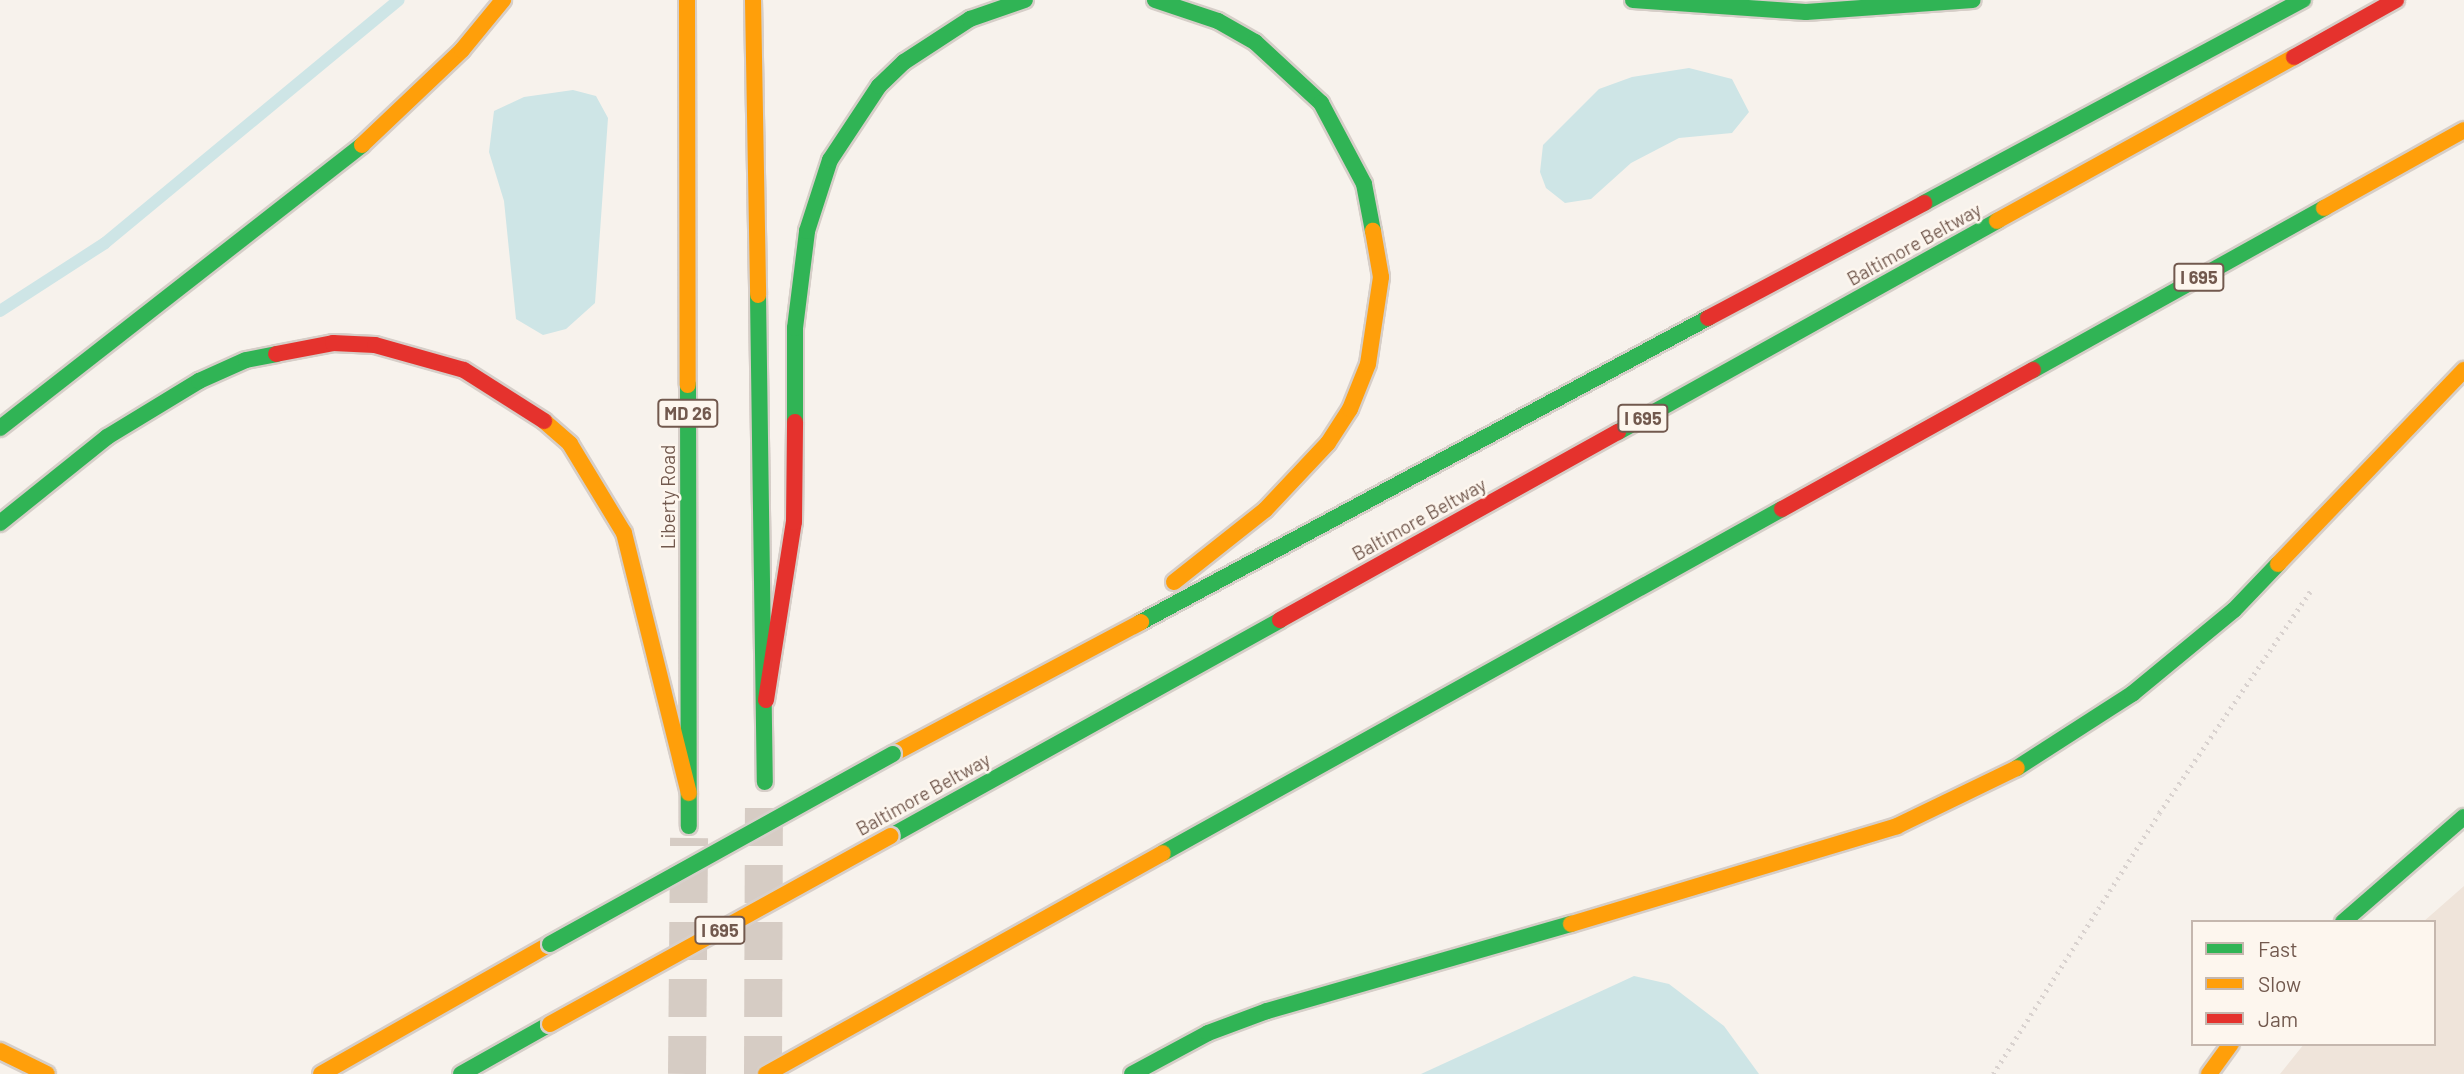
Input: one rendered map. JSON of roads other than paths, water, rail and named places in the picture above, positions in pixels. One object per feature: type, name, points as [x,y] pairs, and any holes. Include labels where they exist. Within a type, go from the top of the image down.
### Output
[{"type":"main road","points":[[0,428],[348,158],[462,50],[503,0]]},
{"type":"main road","name":"Liberty Road","points":[[687,0],[690,826]]},
{"type":"main road","points":[[753,0],[766,700],[765,782]]},
{"type":"main road","points":[[766,700],[794,522],[795,328],[807,231],[830,160],[872,95],[904,62],[970,19],[1025,0]]},
{"type":"main road","points":[[1073,657],[1234,536],[1298,478],[1350,409],[1377,321],[1376,231],[1346,142],[1321,103],[1255,42],[1218,21],[1155,0]]},
{"type":"main road","points":[[1633,0],[1806,12],[1973,0]]},
{"type":"main road","points":[[321,1074],[893,754],[2303,0]]},
{"type":"main road","name":"Baltimore Beltway","points":[[461,1074],[2396,0]]},
{"type":"main road","name":"I 695","points":[[766,1074],[2464,130]]},
{"type":"main road","points":[[0,523],[107,437],[199,381],[246,360],[333,343],[399,350],[464,370],[537,414],[570,444],[624,533],[689,793]]},
{"type":"main road","points":[[1132,1074],[1208,1032],[1267,1011],[1765,869],[1909,820],[2080,731],[2185,652],[2288,558],[2464,370]]},
{"type":"main road","points":[[2345,920],[2464,817]]},
{"type":"main road","points":[[792,1074],[889,1007]]},
{"type":"main road","points":[[2209,1074],[2230,1046]]},
{"type":"main road","points":[[0,1051],[47,1074]]},
{"type":"waterway","points":[[0,311],[105,243],[399,0]]},
{"type":"tunnel","points":[[763,1074],[764,796]]},
{"type":"tunnel","points":[[687,1074],[689,838]]}]
